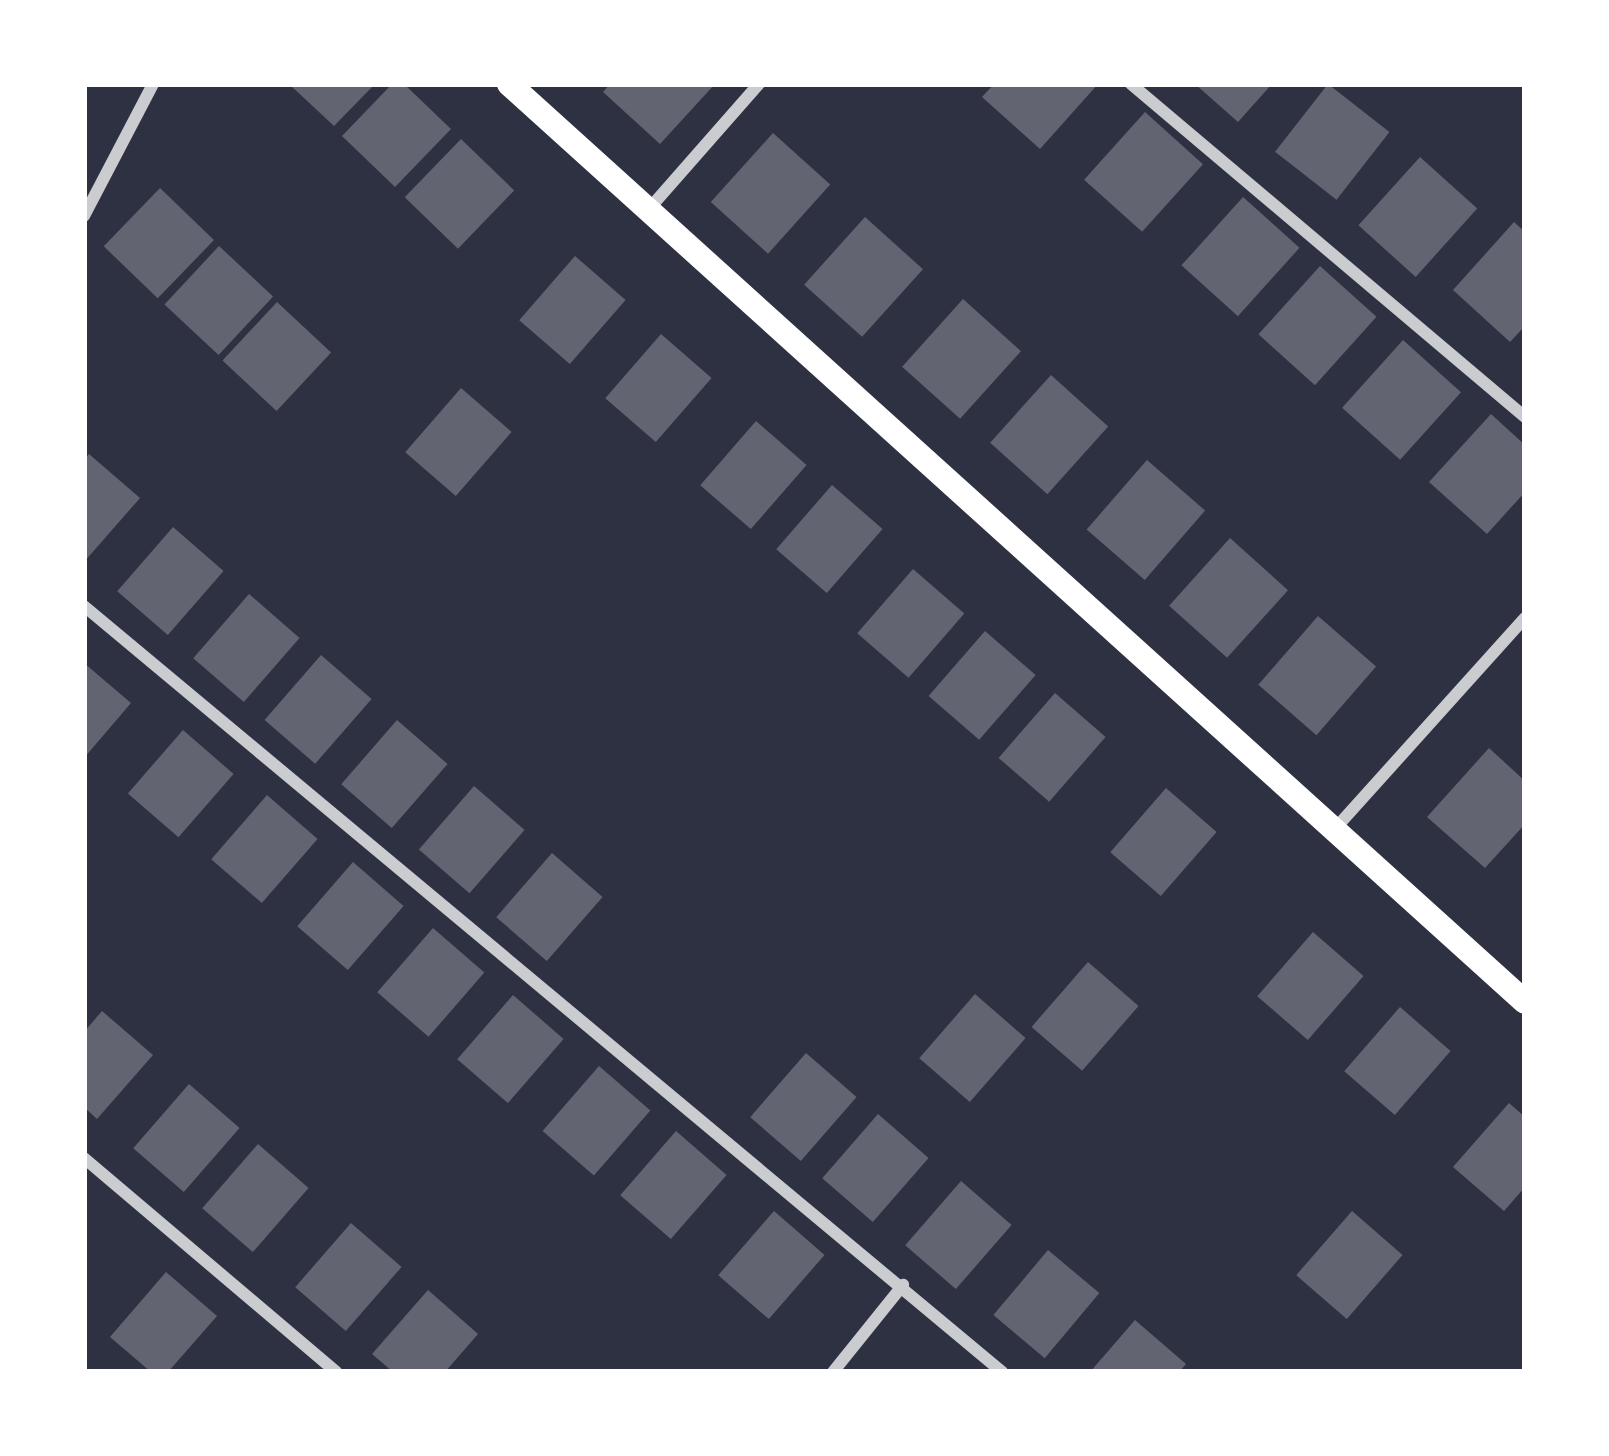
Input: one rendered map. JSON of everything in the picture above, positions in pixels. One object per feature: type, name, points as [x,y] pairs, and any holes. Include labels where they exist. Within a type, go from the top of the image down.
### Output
[{"type":"main road","points":[[509,84],[1332,833],[1525,1002]]},
{"type":"street","points":[[84,216],[153,84]]},
{"type":"street","points":[[646,212],[759,84]]},
{"type":"street","points":[[1131,84],[1525,417]]},
{"type":"street","points":[[84,606],[1002,1372]]},
{"type":"street","points":[[1332,833],[1525,618]]},
{"type":"street","points":[[84,1158],[336,1372]]},
{"type":"street","points":[[833,1372],[903,1285]]},
{"type":"building","points":[[289,84],[375,84],[334,126]]},
{"type":"building","points":[[392,84],[404,84],[451,129],[395,187],[342,136]]},
{"type":"building","points":[[610,84],[715,84],[660,144],[603,92]]},
{"type":"building","points":[[994,84],[1098,84],[1040,149],[982,97]]},
{"type":"building","points":[[1195,84],[1272,84],[1238,122]]},
{"type":"building","points":[[1328,84],[1389,132],[1337,200],[1275,152]]},
{"type":"building","points":[[1145,112],[1203,164],[1142,232],[1084,180]]},
{"type":"building","points":[[773,133],[830,185],[768,254],[711,202]]},
{"type":"building","points":[[461,139],[514,190],[458,249],[405,197]]},
{"type":"building","points":[[1420,157],[1477,209],[1416,277],[1358,225]]},
{"type":"building","points":[[160,188],[214,240],[158,298],[104,246]]},
{"type":"building","points":[[1243,197],[1299,248],[1238,316],[1181,265]]},
{"type":"building","points":[[865,217],[923,269],[862,337],[804,285]]},
{"type":"building","points":[[1514,222],[1525,232],[1525,326],[1510,342],[1453,290]]},
{"type":"building","points":[[219,246],[273,296],[219,355],[164,305]]},
{"type":"building","points":[[575,256],[626,300],[570,364],[519,320]]},
{"type":"building","points":[[1320,266],[1376,317],[1315,385],[1258,334]]},
{"type":"building","points":[[963,299],[1021,351],[960,419],[902,367]]},
{"type":"building","points":[[277,302],[331,352],[277,411],[222,361]]},
{"type":"building","points":[[661,334],[712,378],[656,442],[605,398]]},
{"type":"building","points":[[1403,340],[1461,392],[1400,460],[1342,408]]},
{"type":"building","points":[[1051,375],[1108,427],[1047,494],[990,443]]},
{"type":"building","points":[[461,388],[512,432],[456,496],[405,452]]},
{"type":"building","points":[[1491,414],[1525,445],[1525,492],[1487,534],[1429,482]]},
{"type":"building","points":[[756,421],[807,465],[751,529],[700,485]]},
{"type":"building","points":[[89,454],[140,498],[84,562],[84,460]]},
{"type":"building","points":[[1147,460],[1205,511],[1145,580],[1087,529]]},
{"type":"building","points":[[832,485],[883,529],[827,593],[776,549]]},
{"type":"building","points":[[173,527],[224,571],[168,635],[117,591]]},
{"type":"building","points":[[1230,538],[1288,590],[1227,658],[1169,606]]},
{"type":"building","points":[[913,569],[964,614],[909,678],[857,633]]},
{"type":"building","points":[[249,594],[300,638],[244,702],[193,658]]},
{"type":"building","points":[[1318,616],[1376,667],[1316,735],[1258,685]]},
{"type":"building","points":[[985,631],[1036,675],[979,740],[929,696]]},
{"type":"building","points":[[321,655],[372,699],[315,764],[265,720]]},
{"type":"building","points":[[84,663],[131,703],[84,758]]},
{"type":"building","points":[[1055,693],[1106,737],[1049,802],[999,758]]},
{"type":"building","points":[[397,720],[448,764],[392,828],[341,784]]},
{"type":"building","points":[[183,730],[234,774],[178,837],[128,793]]},
{"type":"building","points":[[1489,748],[1525,781],[1525,824],[1485,868],[1427,817]]},
{"type":"building","points":[[474,786],[525,830],[469,893],[419,849]]},
{"type":"building","points":[[1166,788],[1217,832],[1161,896],[1110,852]]},
{"type":"building","points":[[267,795],[318,839],[262,903],[211,859]]},
{"type":"building","points":[[552,853],[603,897],[547,961],[496,917]]},
{"type":"building","points":[[353,862],[404,906],[348,970],[297,926]]},
{"type":"building","points":[[433,928],[484,973],[429,1037],[377,992]]},
{"type":"building","points":[[1313,932],[1364,976],[1308,1040],[1257,996]]},
{"type":"building","points":[[1088,962],[1139,1006],[1082,1071],[1032,1027]]},
{"type":"building","points":[[975,994],[1026,1038],[970,1102],[919,1058]]},
{"type":"building","points":[[513,995],[564,1039],[508,1103],[457,1059]]},
{"type":"building","points":[[1400,1007],[1451,1051],[1395,1115],[1344,1071]]},
{"type":"building","points":[[102,1011],[153,1055],[97,1119],[84,1107],[84,1032]]},
{"type":"building","points":[[806,1053],[857,1097],[801,1161],[750,1117]]},
{"type":"building","points":[[599,1066],[650,1111],[594,1176],[543,1131]]},
{"type":"building","points":[[189,1084],[240,1128],[184,1192],[133,1148]]},
{"type":"building","points":[[1509,1103],[1525,1117],[1525,1187],[1504,1211],[1453,1167]]},
{"type":"building","points":[[878,1114],[929,1158],[873,1222],[822,1178]]},
{"type":"building","points":[[676,1131],[727,1175],[671,1239],[620,1195]]},
{"type":"building","points":[[258,1144],[309,1188],[253,1252],[202,1208]]},
{"type":"building","points":[[961,1181],[1012,1225],[956,1289],[905,1245]]},
{"type":"building","points":[[774,1211],[825,1255],[769,1319],[718,1275]]},
{"type":"building","points":[[1352,1211],[1403,1255],[1347,1319],[1296,1275]]},
{"type":"building","points":[[351,1223],[402,1267],[346,1331],[295,1287]]},
{"type":"building","points":[[1048,1250],[1099,1293],[1045,1358],[993,1315]]},
{"type":"building","points":[[166,1272],[217,1316],[168,1372],[151,1372],[110,1337]]},
{"type":"building","points":[[428,1290],[478,1334],[445,1372],[393,1372],[372,1354]]},
{"type":"building","points":[[1135,1320],[1186,1364],[1179,1372],[1090,1372]]}]
